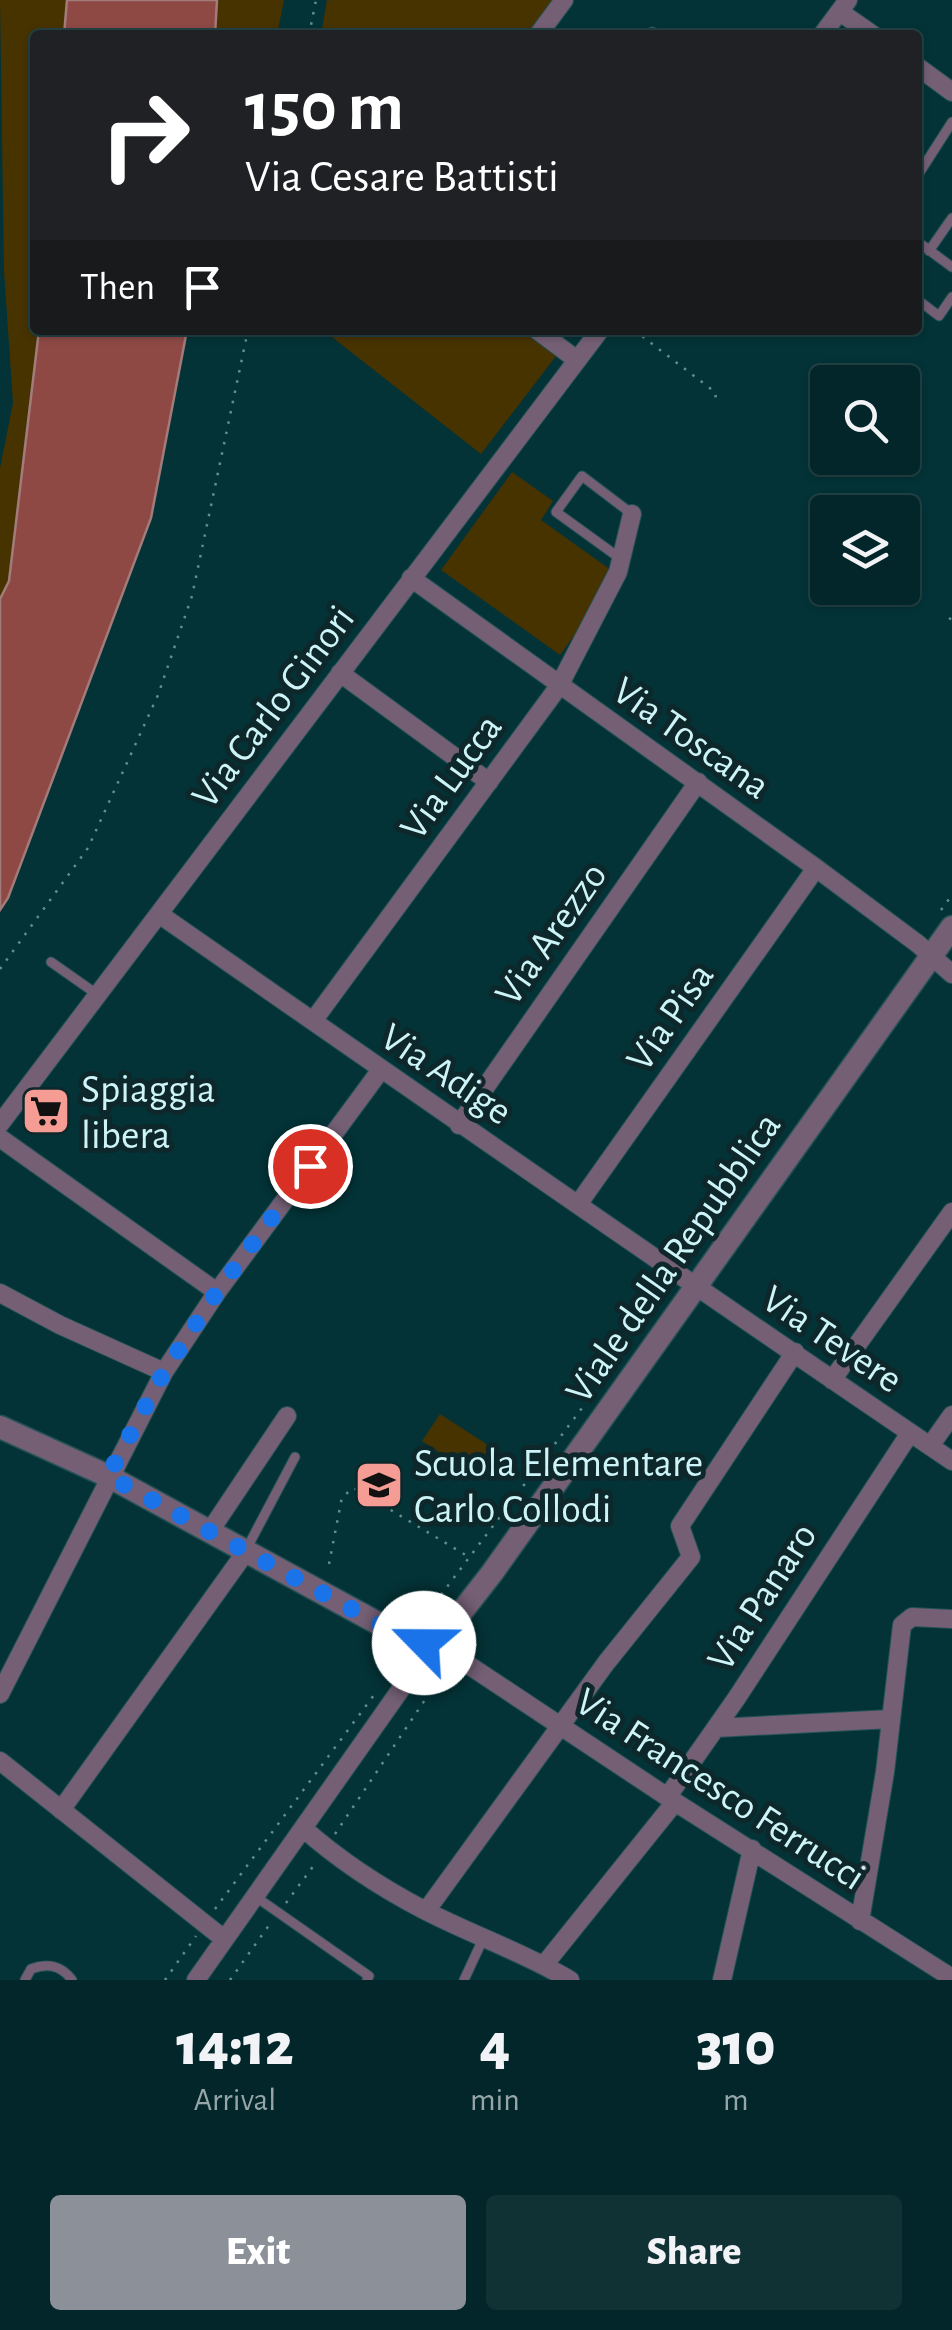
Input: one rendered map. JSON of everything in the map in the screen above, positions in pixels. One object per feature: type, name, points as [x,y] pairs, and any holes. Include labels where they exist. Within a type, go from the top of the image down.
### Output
[{"type":"street","points":[[542,30],[564,0]]},
{"type":"street","points":[[826,30],[844,6],[868,30]]},
{"type":"street","points":[[922,70],[952,92]]},
{"type":"street","points":[[544,335],[577,360]]},
{"type":"street","name":"Via Carlo Ginori","points":[[0,1124],[577,360],[589,335]]},
{"type":"street","name":"Via Lucca","points":[[313,1021],[559,686],[604,604],[621,560],[632,514]]},
{"type":"street","name":"Via Toscana","points":[[411,578],[816,868],[952,974]]},
{"type":"street","points":[[340,674],[488,782]]},
{"type":"street","name":"Via Arezzo","points":[[459,1124],[698,782]]},
{"type":"street","name":"Via Pisa","points":[[579,1204],[816,868]]},
{"type":"street","name":"Via Adige","points":[[159,914],[696,1289]]},
{"type":"street","name":"Viale della Repubblica","points":[[196,1980],[303,1828],[423,1638],[432,1628],[449,1628],[492,1573],[931,956],[946,919]]},
{"type":"street","points":[[0,1694],[164,1372],[217,1292],[380,1071]]},
{"type":"street","points":[[0,1138],[217,1292]]},
{"type":"street","points":[[832,1380],[952,1212]]},
{"type":"street","name":"Via Tevere","points":[[696,1289],[952,1461]]},
{"type":"street","points":[[0,1293],[164,1372]]},
{"type":"street","points":[[426,1911],[606,1664],[692,1557],[680,1526],[795,1352]]},
{"type":"street","points":[[930,1446],[952,1415]]},
{"type":"street","points":[[210,1531],[286,1416]]},
{"type":"street","points":[[0,1427],[108,1476],[383,1626],[423,1638],[437,1659],[452,1654],[457,1640],[449,1628]]},
{"type":"street","name":"Via Panaro","points":[[544,1965],[672,1799],[910,1432]]},
{"type":"street","points":[[61,1810],[245,1552]]},
{"type":"street","points":[[860,1921],[892,1720],[900,1632],[906,1619],[919,1616],[952,1620]]},
{"type":"street","name":"Via Francesco Ferrucci","points":[[452,1654],[952,1978]]},
{"type":"street","points":[[716,1728],[892,1720]]},
{"type":"street","points":[[0,1761],[224,1940]]},
{"type":"street","points":[[303,1828],[360,1873],[426,1911],[570,1980]]},
{"type":"street","points":[[722,1980],[752,1849]]},
{"type":"lane","points":[[922,169],[952,122]]},
{"type":"lane","points":[[929,251],[952,218]]},
{"type":"lane","points":[[922,245],[952,267]]},
{"type":"lane","points":[[922,303],[939,316],[952,297]]},
{"type":"lane","name":"Via Lucca","points":[[621,560],[556,512],[582,476],[632,514]]},
{"type":"lane","points":[[51,962],[98,995]]},
{"type":"lane","points":[[245,1552],[295,1457]]},
{"type":"lane","points":[[254,1896],[368,1978]]},
{"type":"lane","points":[[464,1980],[484,1937]]},
{"type":"lane","points":[[25,1980],[31,1969],[45,1964],[59,1967],[72,1980]]},
{"type":"path","points":[[310,30],[316,0]]},
{"type":"path","points":[[0,969],[88,848],[158,695],[192,596],[247,335]]},
{"type":"path","points":[[641,335],[715,392],[716,399]]},
{"type":"path","points":[[946,919],[952,895]]},
{"type":"path","points":[[423,1638],[470,1558],[622,1355]]},
{"type":"path","points":[[330,1564],[342,1496],[354,1488],[470,1558]]},
{"type":"path","points":[[330,1842],[439,1678]]},
{"type":"path","points":[[207,1920],[383,1684]]},
{"type":"path","points":[[282,1908],[323,1852]]},
{"type":"path","points":[[230,1980],[275,1918]]},
{"type":"path","points":[[165,1980],[196,1935]]},
{"type":"shaded area","points":[[0,0],[67,0],[64,30],[30,30],[30,335],[38,335],[9,581],[0,599],[0,468],[13,403],[4,271]]},
{"type":"shaded area","points":[[67,0],[217,0],[215,30],[64,30]]},
{"type":"shaded area","points":[[217,0],[284,0],[278,30],[215,30]]},
{"type":"shaded area","points":[[327,0],[555,0],[533,30],[322,30]]},
{"type":"shaded area","points":[[38,335],[186,335],[151,518],[8,898],[0,910],[0,599],[9,581]]},
{"type":"shaded area","points":[[329,335],[527,335],[556,356],[481,454]]},
{"type":"shaded area","points":[[512,472],[553,501],[541,520],[618,575],[560,655],[441,570]]},
{"type":"shaded area","points":[[440,1414],[491,1447],[473,1474],[422,1441]]},
{"type":"place","name":"Spiaggia libera","points":[[46,1111]]},
{"type":"place","name":"Scuola Elementare Carlo Collodi","points":[[379,1485]]},
{"type":"route","points":[[310,1166],[217,1292],[164,1372],[108,1476],[383,1626],[424,1643]]}]
